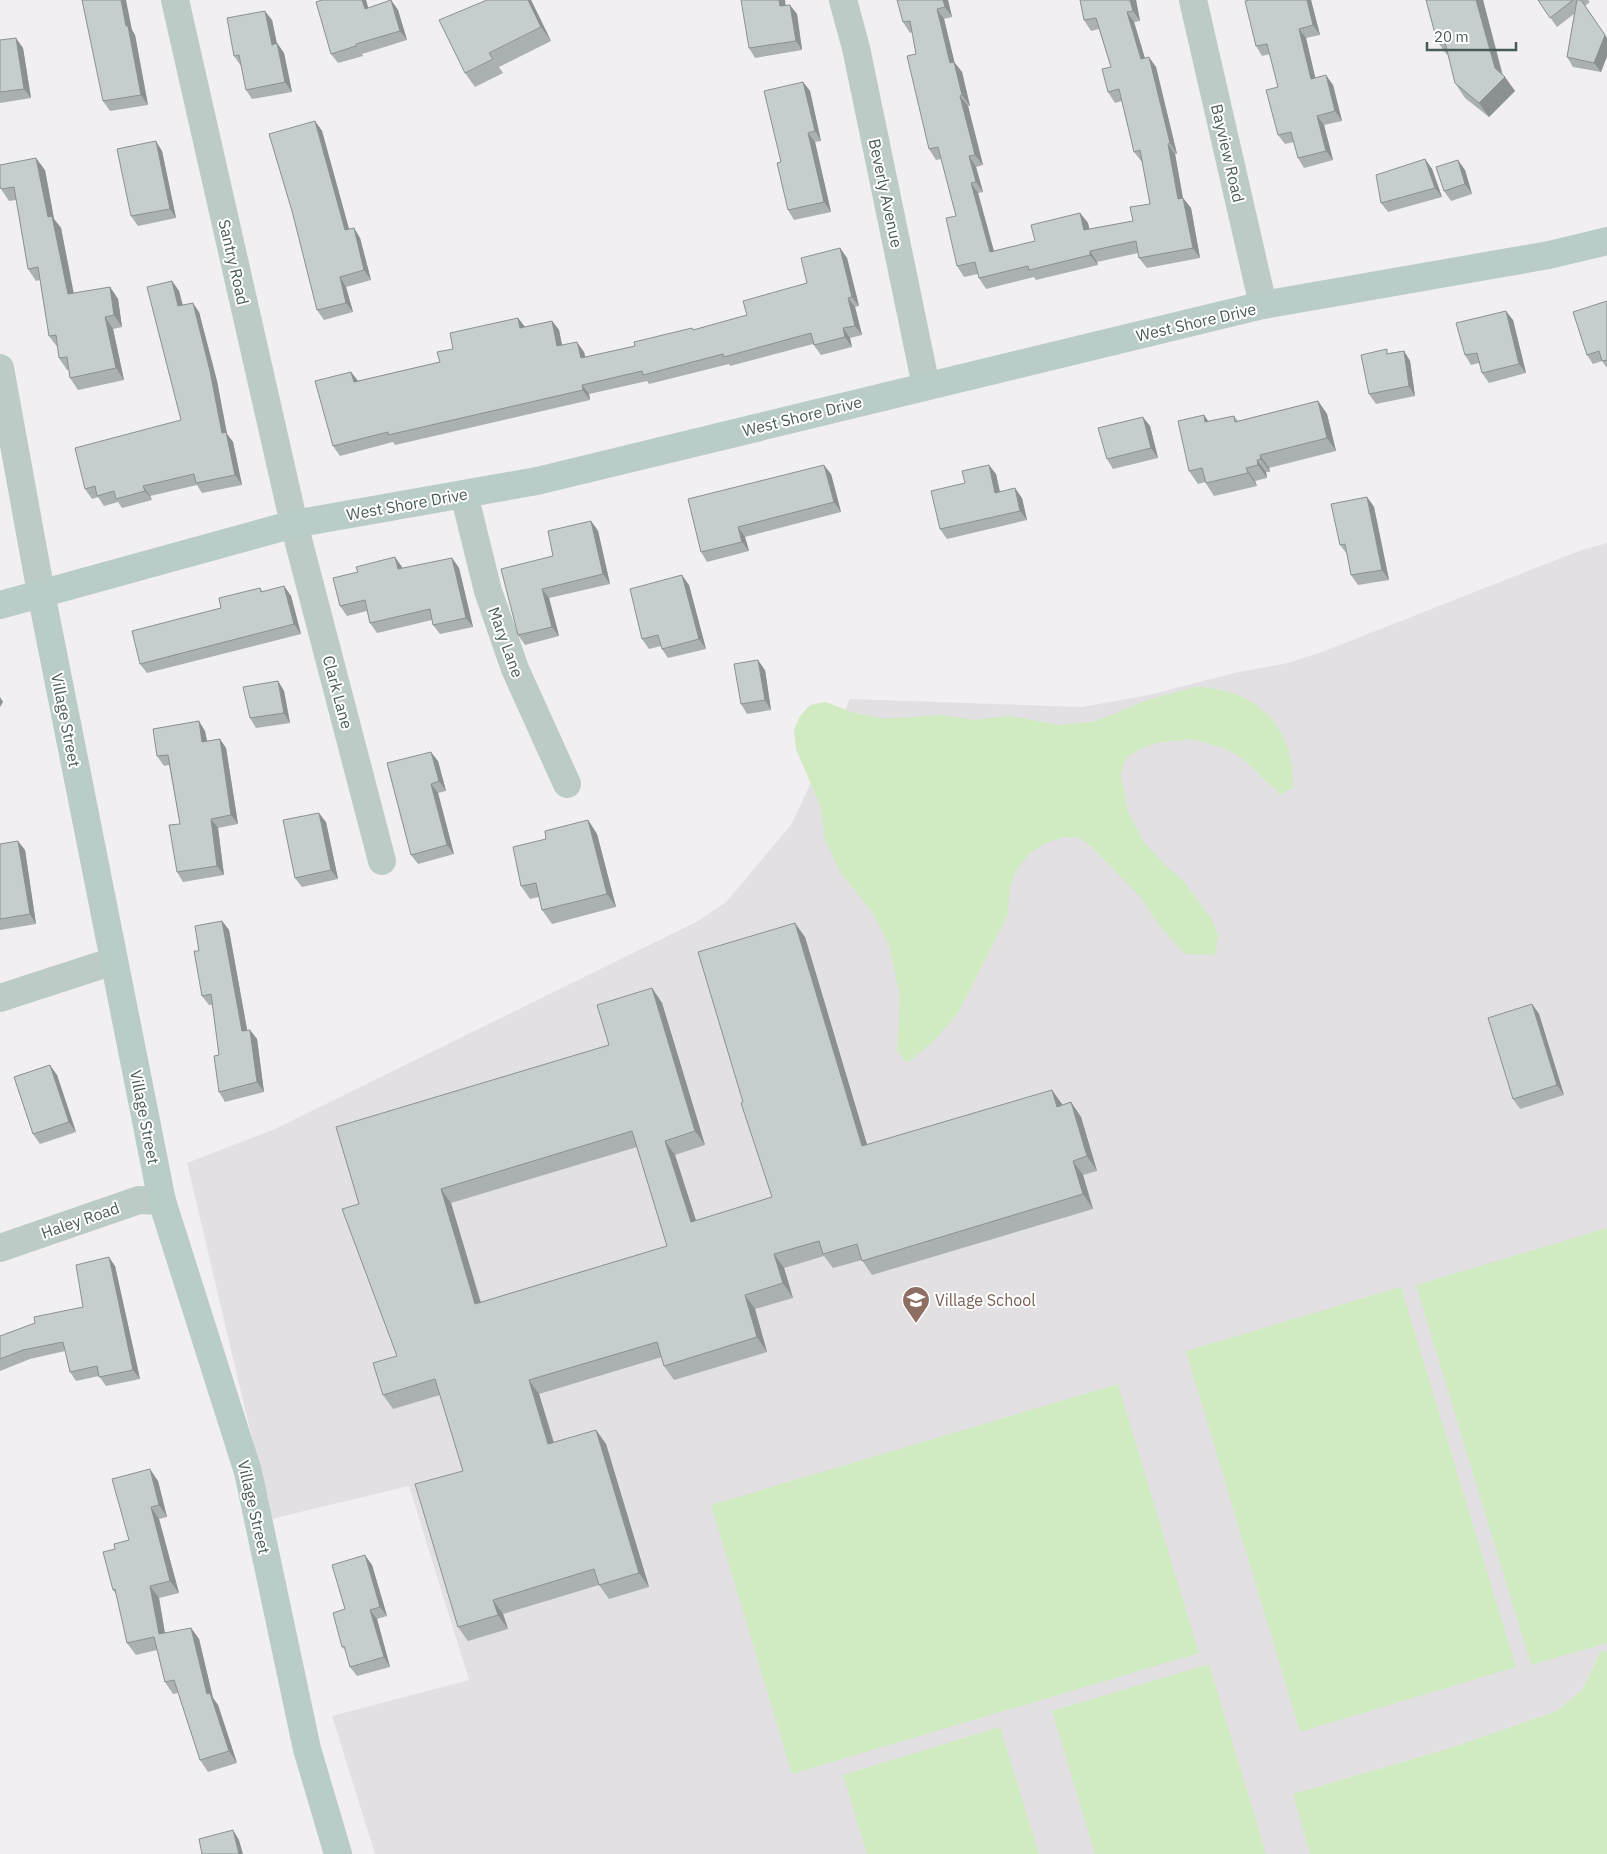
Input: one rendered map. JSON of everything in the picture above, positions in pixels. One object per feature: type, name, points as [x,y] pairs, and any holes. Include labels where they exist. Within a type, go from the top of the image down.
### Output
[{"type":"main road","name":"West Shore Drive","points":[[0,605],[294,524],[537,481],[1263,306],[1549,255],[1607,241]]},
{"type":"main road","name":"Village Street","points":[[41,593],[162,1201],[248,1472],[307,1749],[338,1854]]},
{"type":"street","name":"Santry Road","points":[[175,0],[294,524]]},
{"type":"street","name":"Beverly Avenue","points":[[843,0],[856,48],[926,386]]},
{"type":"street","name":"Bayview Road","points":[[1193,0],[1263,306]]},
{"type":"street","name":"Village Street","points":[[0,368],[41,593]]},
{"type":"street","name":"Mary Lane","points":[[464,494],[488,591],[515,669],[567,784]]},
{"type":"street","name":"Clark Lane","points":[[294,524],[382,861]]},
{"type":"street","points":[[0,998],[114,961]]},
{"type":"street","name":"Haley Road","points":[[0,1248],[139,1200],[162,1201]]},
{"type":"shaded area","name":"Village School","points":[[1607,543],[1607,1651],[1600,1652],[1583,1689],[1557,1711],[1447,1749],[1294,1794],[1310,1854],[375,1854],[332,1716],[469,1680],[409,1486],[271,1519],[187,1163],[275,1129],[698,921],[726,902],[791,825],[850,699],[1081,707],[1149,695],[1234,673],[1288,663],[1322,652],[1579,551]]},
{"type":"green space","points":[[1195,687],[1217,689],[1236,694],[1253,703],[1268,715],[1279,729],[1287,746],[1292,766],[1293,788],[1280,794],[1242,758],[1226,749],[1192,739],[1157,743],[1140,749],[1126,758],[1121,774],[1127,809],[1143,841],[1167,867],[1181,878],[1213,921],[1218,937],[1215,955],[1185,954],[1161,928],[1141,898],[1092,847],[1078,837],[1061,838],[1044,844],[1029,854],[1018,868],[1011,884],[1007,917],[958,1013],[933,1042],[907,1063],[897,1051],[900,997],[889,945],[873,913],[840,872],[825,840],[820,805],[796,749],[794,730],[800,716],[810,705],[826,702],[851,712],[885,719],[939,715],[974,720],[1009,716],[1061,725],[1096,721],[1145,701]]},
{"type":"green space","points":[[1607,1228],[1607,1643],[1531,1665],[1416,1285]]},
{"type":"green space","points":[[1401,1287],[1516,1667],[1300,1732],[1186,1351]]},
{"type":"green space","points":[[1118,1384],[1199,1653],[792,1774],[711,1505]]},
{"type":"green space","points":[[1607,1651],[1607,1854],[1310,1854],[1293,1794],[1447,1749],[1557,1711],[1583,1689],[1600,1652]]},
{"type":"green space","points":[[1209,1664],[1266,1854],[1095,1854],[1052,1711]]},
{"type":"green space","points":[[1000,1727],[1039,1854],[867,1854],[843,1775]]},
{"type":"building","points":[[82,0],[121,0],[141,95],[103,101]]},
{"type":"building","points":[[322,0],[362,0],[365,9],[391,0],[400,31],[356,44],[356,46],[331,54],[316,2]]},
{"type":"building","points":[[487,0],[528,0],[541,27],[489,53],[493,59],[465,73],[439,20]]},
{"type":"building","points":[[741,0],[779,0],[780,6],[790,5],[796,41],[749,48]]},
{"type":"building","points":[[897,0],[943,0],[945,7],[937,9],[950,63],[954,62],[962,95],[960,96],[975,155],[969,156],[976,182],[971,183],[990,252],[1035,241],[1031,225],[1080,213],[1084,230],[1133,221],[1130,207],[1150,204],[1140,150],[1134,152],[1119,89],[1108,92],[1102,69],[1111,67],[1096,18],[1084,20],[1080,0],[1130,0],[1133,11],[1127,12],[1141,59],[1149,57],[1170,143],[1168,144],[1178,199],[1183,198],[1193,248],[1139,258],[1136,241],[1090,251],[1090,255],[1029,270],[1028,266],[979,278],[975,262],[957,266],[946,218],[956,216],[938,147],[929,149],[907,56],[916,54],[910,21],[903,22]]},
{"type":"building","points":[[1307,0],[1313,25],[1299,29],[1311,79],[1326,75],[1335,111],[1317,116],[1326,151],[1298,158],[1291,132],[1278,135],[1266,90],[1278,87],[1267,44],[1256,46],[1245,1]]},
{"type":"building","points":[[1426,0],[1476,0],[1495,68],[1505,77],[1479,103],[1455,83],[1444,38],[1437,41]]},
{"type":"building","points":[[1538,0],[1573,0],[1550,18]]},
{"type":"building","points":[[1577,0],[1581,0],[1605,35],[1594,63],[1567,57]]},
{"type":"building","points":[[265,11],[272,45],[277,43],[285,82],[246,90],[239,55],[234,56],[227,18]]},
{"type":"building","points":[[16,38],[24,89],[0,92],[0,40]]},
{"type":"building","points":[[803,82],[815,131],[808,133],[824,202],[788,210],[777,163],[781,162],[764,91]]},
{"type":"building","points":[[315,121],[345,230],[354,228],[364,270],[340,277],[346,303],[317,310],[292,211],[269,134]]},
{"type":"building","points":[[156,141],[170,209],[131,216],[117,149]]},
{"type":"building","points":[[36,158],[48,217],[52,216],[68,294],[110,287],[114,315],[105,317],[116,368],[70,378],[67,357],[59,358],[56,335],[49,336],[38,267],[28,269],[14,187],[1,189],[0,186],[0,165]]},
{"type":"building","points":[[1425,159],[1435,188],[1381,203],[1376,175]]},
{"type":"building","points":[[1458,160],[1465,184],[1444,191],[1436,167]]},
{"type":"building","points":[[840,248],[852,297],[848,298],[855,326],[843,328],[845,337],[814,345],[811,333],[724,357],[723,354],[643,375],[642,371],[582,385],[583,390],[388,435],[388,432],[333,446],[315,381],[351,372],[354,382],[440,362],[437,352],[453,349],[450,333],[518,318],[520,328],[552,321],[557,346],[577,342],[581,358],[635,346],[634,342],[692,328],[693,330],[747,315],[743,301],[807,283],[801,258]]},
{"type":"building","points":[[172,281],[178,306],[193,303],[210,371],[222,433],[226,432],[235,475],[196,483],[194,474],[143,486],[145,491],[116,499],[114,491],[97,496],[95,486],[85,489],[75,448],[181,420],[147,287]]},
{"type":"building","points":[[1607,301],[1607,360],[1602,361],[1599,351],[1587,355],[1573,312]]},
{"type":"building","points":[[1506,311],[1519,364],[1482,373],[1477,353],[1465,355],[1456,323]]},
{"type":"building","points":[[1387,349],[1387,354],[1404,351],[1409,386],[1369,394],[1361,355]]},
{"type":"building","points":[[1318,401],[1327,438],[1260,455],[1261,459],[1257,460],[1258,465],[1246,468],[1248,473],[1206,483],[1202,468],[1189,471],[1178,421],[1204,415],[1205,422],[1234,416],[1235,422]]},
{"type":"building","points":[[1143,417],[1151,448],[1107,459],[1098,428]]},
{"type":"building","points":[[824,465],[834,502],[738,527],[742,542],[701,552],[688,499]]},
{"type":"building","points":[[989,465],[995,493],[1015,488],[1020,511],[940,529],[931,491],[965,483],[962,471]]},
{"type":"building","points":[[1367,497],[1382,570],[1351,575],[1345,544],[1340,545],[1331,504]]},
{"type":"building","points":[[591,521],[603,574],[542,589],[552,627],[518,635],[501,569],[553,556],[548,531]]},
{"type":"building","points":[[395,557],[398,569],[452,558],[466,618],[433,625],[430,609],[370,623],[365,600],[340,606],[333,578],[358,572],[356,567]]},
{"type":"building","points":[[682,575],[699,639],[662,649],[658,635],[642,639],[630,589]]},
{"type":"building","points":[[284,586],[294,624],[140,664],[132,631],[221,608],[219,598],[260,588],[261,592]]},
{"type":"building","points":[[758,660],[765,700],[741,704],[734,664]]},
{"type":"building","points":[[278,681],[284,713],[250,718],[243,687]]},
{"type":"building","points":[[199,721],[202,742],[220,739],[231,815],[211,819],[217,866],[177,872],[169,825],[180,824],[168,755],[157,756],[153,729]]},
{"type":"building","points":[[431,752],[439,781],[431,784],[447,845],[411,855],[387,763]]},
{"type":"building","points":[[319,813],[331,870],[295,878],[283,820]]},
{"type":"building","points":[[588,820],[607,894],[542,910],[536,883],[521,886],[513,847],[546,839],[545,831]]},
{"type":"building","points":[[18,841],[30,914],[0,919],[0,844]]},
{"type":"building","points":[[222,921],[242,1031],[250,1030],[257,1082],[219,1092],[214,1056],[219,1055],[211,994],[202,996],[194,951],[199,951],[195,926]]},
{"type":"building","points":[[795,923],[862,1146],[1052,1090],[1057,1107],[1071,1102],[1087,1156],[1073,1161],[1083,1194],[862,1261],[857,1244],[823,1254],[819,1241],[774,1254],[783,1283],[745,1295],[757,1337],[664,1366],[657,1342],[529,1380],[548,1444],[596,1430],[639,1573],[599,1585],[594,1569],[493,1600],[498,1615],[458,1627],[415,1484],[463,1471],[435,1379],[383,1395],[373,1363],[397,1356],[342,1209],[359,1204],[336,1127],[609,1045],[597,1005],[652,988],[695,1131],[665,1141],[691,1222],[772,1197],[741,1103],[743,1102],[698,952]],"holes":[[[632,1131],[667,1246],[475,1304],[441,1189]]]},
{"type":"building","points":[[1532,1004],[1557,1085],[1513,1099],[1488,1018]]},
{"type":"building","points":[[50,1065],[69,1122],[33,1134],[14,1077]]},
{"type":"building","points":[[109,1257],[133,1370],[99,1377],[97,1366],[70,1372],[63,1342],[23,1350],[0,1359],[0,1336],[35,1323],[34,1317],[83,1307],[76,1265]]},
{"type":"building","points":[[150,1469],[159,1505],[151,1507],[170,1581],[150,1586],[159,1634],[191,1628],[207,1694],[210,1693],[229,1751],[200,1760],[174,1680],[165,1682],[154,1637],[127,1643],[115,1589],[113,1590],[103,1552],[115,1549],[114,1544],[129,1540],[112,1479]]},
{"type":"building","points":[[365,1555],[380,1607],[370,1610],[384,1657],[350,1667],[344,1646],[342,1647],[333,1613],[345,1609],[332,1565]]},
{"type":"building","points":[[233,1830],[239,1854],[202,1854],[199,1839]]},
{"type":"place","name":"Village School","points":[[916,1324]]}]
